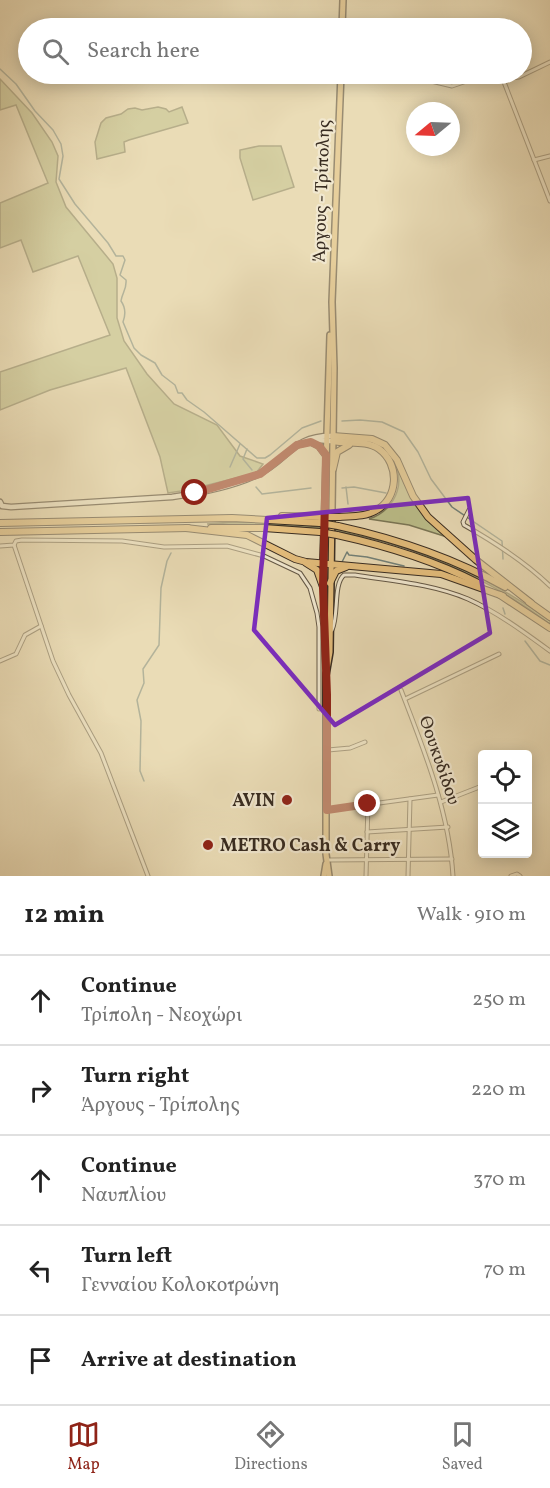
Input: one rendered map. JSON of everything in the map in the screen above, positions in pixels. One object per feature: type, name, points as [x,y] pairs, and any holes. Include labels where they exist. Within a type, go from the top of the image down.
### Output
[{"type":"highway","points":[[0,523],[320,520],[375,511],[386,502],[393,487],[393,469],[386,455],[370,445],[353,444],[330,438]]},
{"type":"highway","points":[[330,438],[372,439],[385,445],[397,460],[413,496],[428,517],[490,572],[550,617]]},
{"type":"highway","points":[[333,470],[337,453],[343,447],[353,444]]},
{"type":"highway","points":[[320,520],[391,538],[434,553],[483,576],[531,603]]},
{"type":"highway","points":[[0,532],[186,528],[264,528],[320,532],[388,547],[423,558],[503,597],[550,628]]},
{"type":"highway","points":[[186,528],[246,536],[306,562],[441,574],[503,597]]},
{"type":"highway","points":[[306,562],[317,570],[323,587]]},
{"type":"highway","points":[[330,583],[336,571],[350,566]]},
{"type":"main road","points":[[342,18],[343,0]]},
{"type":"main road","name":"Άργους - Τρίπολης","points":[[326,675],[330,657],[333,470],[330,438],[334,368],[332,309],[341,84]]},
{"type":"main road","points":[[0,502],[3,506],[12,507],[172,497],[195,493],[260,474],[308,438],[330,438]]},
{"type":"main road","points":[[297,445],[330,438]]},
{"type":"main road","name":"Άργους - Τρίπολης","points":[[326,675],[323,563],[326,455],[330,438]]},
{"type":"main road","points":[[311,442],[319,446],[326,455]]},
{"type":"main road","points":[[324,876],[328,750],[326,675]]},
{"type":"main road","points":[[326,861],[329,876]]},
{"type":"street","points":[[532,71],[550,62]]},
{"type":"street","points":[[504,84],[550,201]]},
{"type":"street","points":[[533,160],[550,156]]},
{"type":"street","points":[[469,510],[463,522],[465,525],[506,549],[550,586]]},
{"type":"street","points":[[0,546],[14,545],[15,542],[22,540],[122,541],[164,547],[227,546],[264,556],[300,573],[310,588],[319,627],[319,709]]},
{"type":"street","points":[[14,545],[61,680],[101,753],[148,876]]},
{"type":"street","points":[[330,635],[336,618],[340,578],[344,575],[355,575],[431,587],[461,596],[501,617],[550,651]]},
{"type":"street","points":[[0,662],[16,654],[25,635],[41,626]]},
{"type":"street","points":[[405,699],[499,654]]},
{"type":"street","name":"Θουκυδίδου","points":[[401,690],[441,802],[447,827],[453,876]]},
{"type":"street","points":[[328,750],[350,748],[365,742]]},
{"type":"street","points":[[441,802],[478,788]]},
{"type":"street","points":[[327,810],[438,795]]},
{"type":"street","points":[[408,876],[410,799]]},
{"type":"street","points":[[366,876],[368,804]]},
{"type":"street","points":[[367,832],[447,827]]},
{"type":"street","points":[[326,861],[452,859]]},
{"type":"street","points":[[511,876],[518,873],[520,876]]},
{"type":"highlighted area","points":[[468,498],[490,633],[335,725],[254,630],[267,518]]},
{"type":"green space","points":[[0,79],[32,113],[52,142],[58,156],[56,182],[66,207],[113,264],[117,278],[117,318],[124,341],[147,374],[174,404],[217,425],[240,456],[263,464],[256,473],[168,493],[160,457],[126,368],[50,390],[0,410],[0,372],[110,335],[78,256],[33,272],[21,240],[0,248],[0,203],[48,183],[16,105],[0,110]]},
{"type":"green space","points":[[158,107],[169,112],[182,107],[188,123],[129,140],[124,142],[125,152],[97,159],[95,142],[101,123],[106,118],[121,114],[128,109],[142,110]]},
{"type":"green space","points":[[259,146],[281,146],[294,187],[253,200],[240,158],[240,150]]},
{"type":"green space","points":[[357,438],[387,450],[412,495],[447,537],[409,525],[369,519],[379,515],[393,500],[399,482],[398,472],[387,454]]},
{"type":"green space","points":[[232,522],[319,527],[381,539],[411,548],[469,572],[497,587],[550,621],[550,624],[498,590],[470,575],[442,562],[382,541],[321,529],[278,525],[207,524]]},
{"type":"waterway","points":[[0,69],[16,84],[35,111],[53,130],[61,144],[63,156],[59,179],[75,204],[116,256],[123,256],[125,260],[120,275],[126,280],[121,301],[125,311],[123,322],[134,348],[155,363],[162,375],[175,385],[178,393],[182,393],[187,400],[257,458],[265,458],[302,428],[321,421]]},
{"type":"waterway","points":[[342,421],[382,422],[404,432],[418,452],[431,479],[452,507],[502,541],[503,559]]},
{"type":"waterway","points":[[230,467],[240,444]]},
{"type":"waterway","points":[[247,449],[243,459],[252,470]]},
{"type":"waterway","points":[[256,487],[262,494],[311,488]]},
{"type":"waterway","points":[[346,487],[348,504]]},
{"type":"waterway","points":[[342,488],[354,487],[386,493]]},
{"type":"waterway","points":[[342,562],[347,552],[349,555],[404,566]]},
{"type":"waterway","points":[[144,781],[140,771],[141,721],[137,700],[144,683],[143,669],[159,645],[161,588],[171,553]]},
{"type":"waterway","points":[[503,608],[505,614]]},
{"type":"waterway","points":[[525,641],[540,661],[550,665]]},
{"type":"place","name":"AVIN","points":[[287,800]]},
{"type":"place","name":"METRO Cash & Carry","points":[[208,845]]},
{"type":"route","points":[[195,493],[260,474],[297,445],[311,442],[317,444],[326,455],[323,587],[328,750],[327,810],[368,804]]}]
